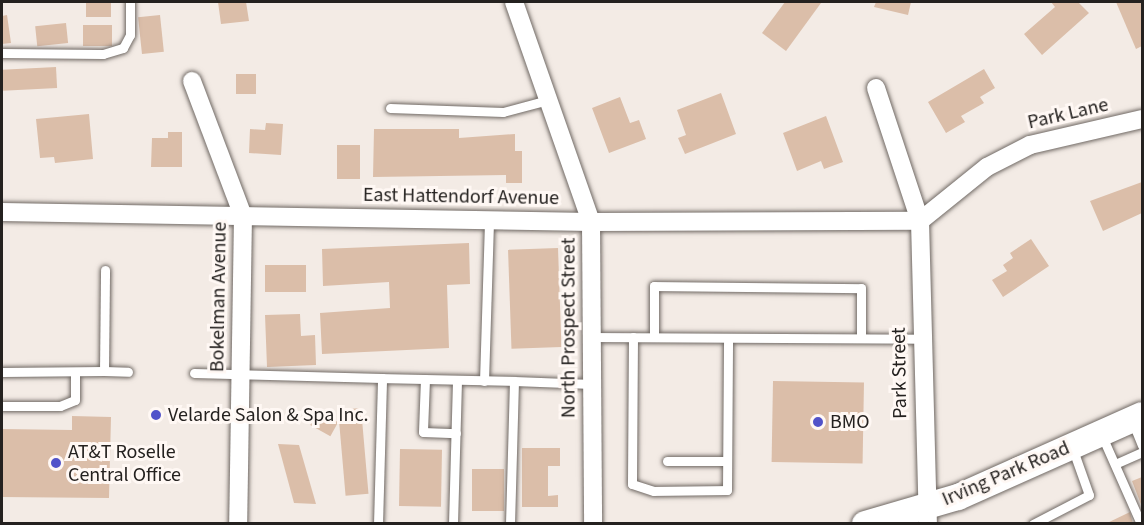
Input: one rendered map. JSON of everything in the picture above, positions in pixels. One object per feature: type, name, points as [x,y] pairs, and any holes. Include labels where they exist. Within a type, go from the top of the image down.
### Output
[{"type":"main road","name":"Irving Park Road","points":[[865,524],[926,515],[1137,417]]},
{"type":"street","name":"North Prospect Street","points":[[514,2],[591,222],[593,524]]},
{"type":"street","name":"Bokelman Avenue","points":[[192,81],[243,216],[238,524]]},
{"type":"street","name":"Park Street","points":[[876,88],[920,221],[926,515]]},
{"type":"street","name":"Park Lane","points":[[920,221],[987,167],[1030,145],[1143,119]]},
{"type":"street","name":"East Hattendorf Avenue","points":[[2,212],[591,222],[920,221]]},
{"type":"lane","points":[[2,52],[103,54],[123,48],[130,35],[130,2]]},
{"type":"lane","points":[[390,108],[504,112],[548,100]]},
{"type":"lane","points":[[484,381],[489,220]]},
{"type":"lane","points":[[104,371],[105,270]]},
{"type":"lane","points":[[654,337],[654,286],[712,286],[861,288],[861,338]]},
{"type":"lane","points":[[592,337],[922,339]]},
{"type":"lane","points":[[633,337],[632,484],[654,491],[727,490],[728,338]]},
{"type":"lane","points":[[2,372],[128,372]]},
{"type":"lane","points":[[2,406],[60,406],[75,400],[75,372]]},
{"type":"lane","points":[[194,373],[592,384]]},
{"type":"lane","points":[[378,524],[382,378]]},
{"type":"lane","points":[[425,379],[423,432],[456,434]]},
{"type":"lane","points":[[453,524],[457,380]]},
{"type":"lane","points":[[510,524],[514,381]]},
{"type":"lane","points":[[1137,417],[1143,445]]},
{"type":"lane","points":[[1101,434],[1141,524]]},
{"type":"lane","points":[[1033,524],[1089,495],[1072,447]]},
{"type":"lane","points":[[1115,464],[1143,452]]},
{"type":"lane","points":[[667,461],[727,461]]},
{"type":"building","points":[[86,2],[111,2],[111,17],[86,17]]},
{"type":"building","points":[[218,2],[246,2],[249,21],[221,24]]},
{"type":"building","points":[[785,2],[821,3],[786,51],[762,33]]},
{"type":"building","points":[[876,2],[911,2],[908,15],[874,7]]},
{"type":"building","points":[[1051,2],[1078,2],[1089,13],[1042,55],[1024,34],[1055,7]]},
{"type":"building","points":[[1116,2],[1142,3],[1142,46],[1136,49]]},
{"type":"building","points":[[7,15],[11,43],[2,44],[2,16]]},
{"type":"building","points":[[160,15],[164,52],[142,54],[138,17]]},
{"type":"building","points":[[66,23],[68,43],[37,46],[35,26]]},
{"type":"building","points":[[83,25],[112,25],[112,46],[83,46]]},
{"type":"building","points":[[56,67],[57,88],[3,91],[2,70]]},
{"type":"building","points":[[984,69],[995,88],[980,97],[984,103],[961,116],[965,122],[946,133],[928,102]]},
{"type":"building","points":[[236,74],[256,74],[256,94],[236,94]]},
{"type":"building","points":[[721,93],[736,134],[685,154],[678,138],[686,135],[677,110]]},
{"type":"building","points":[[620,97],[630,123],[639,120],[646,139],[609,153],[592,108]]},
{"type":"building","points":[[89,114],[93,159],[55,163],[54,157],[40,158],[36,119]]},
{"type":"building","points":[[826,116],[843,162],[824,169],[821,161],[797,171],[783,133]]},
{"type":"building","points":[[266,123],[283,124],[281,155],[249,153],[250,129],[265,130]]},
{"type":"building","points":[[374,129],[459,129],[459,138],[515,134],[515,151],[522,151],[522,183],[506,183],[506,175],[373,177]]},
{"type":"building","points":[[168,132],[182,132],[182,167],[151,167],[152,138],[168,138]]},
{"type":"building","points":[[337,145],[360,145],[360,179],[337,179]]},
{"type":"building","points":[[1142,182],[1142,213],[1103,231],[1090,201]]},
{"type":"building","points":[[1031,239],[1049,266],[1003,297],[992,280],[1007,271],[1003,265],[1013,258],[1010,253]]},
{"type":"building","points":[[469,243],[470,284],[447,285],[449,348],[322,354],[320,313],[390,308],[389,282],[323,286],[322,249]]},
{"type":"building","points":[[558,248],[561,347],[511,349],[508,250]]},
{"type":"building","points":[[265,265],[306,265],[306,292],[265,292]]},
{"type":"building","points":[[300,314],[301,336],[315,335],[316,365],[267,367],[265,315]]},
{"type":"building","name":"BMO","points":[[773,381],[864,383],[863,464],[772,462]]},
{"type":"building","points":[[361,408],[368,494],[346,496],[338,410]]},
{"type":"building","points":[[318,411],[338,422],[330,436],[310,425]]},
{"type":"building","name":"AT&T Roselle Central Office","points":[[72,416],[111,417],[109,498],[2,497],[2,429],[72,430]]},
{"type":"building","points":[[278,444],[299,445],[316,504],[294,503]]},
{"type":"building","points":[[522,448],[560,448],[560,466],[548,466],[548,496],[558,495],[558,507],[522,507]]},
{"type":"building","points":[[400,449],[442,450],[441,507],[399,506]]},
{"type":"building","points":[[472,469],[504,469],[504,511],[472,511]]},
{"type":"building","points":[[1142,477],[1142,507],[1132,481]]},
{"type":"building","points":[[1130,512],[1133,524],[1105,524]]},
{"type":"place","name":"Velarde Salon & Spa Inc.","points":[[156,415]]},
{"type":"place","name":"BMO","points":[[818,422]]},
{"type":"place","name":"AT&T Roselle Central Office","points":[[56,463]]}]
